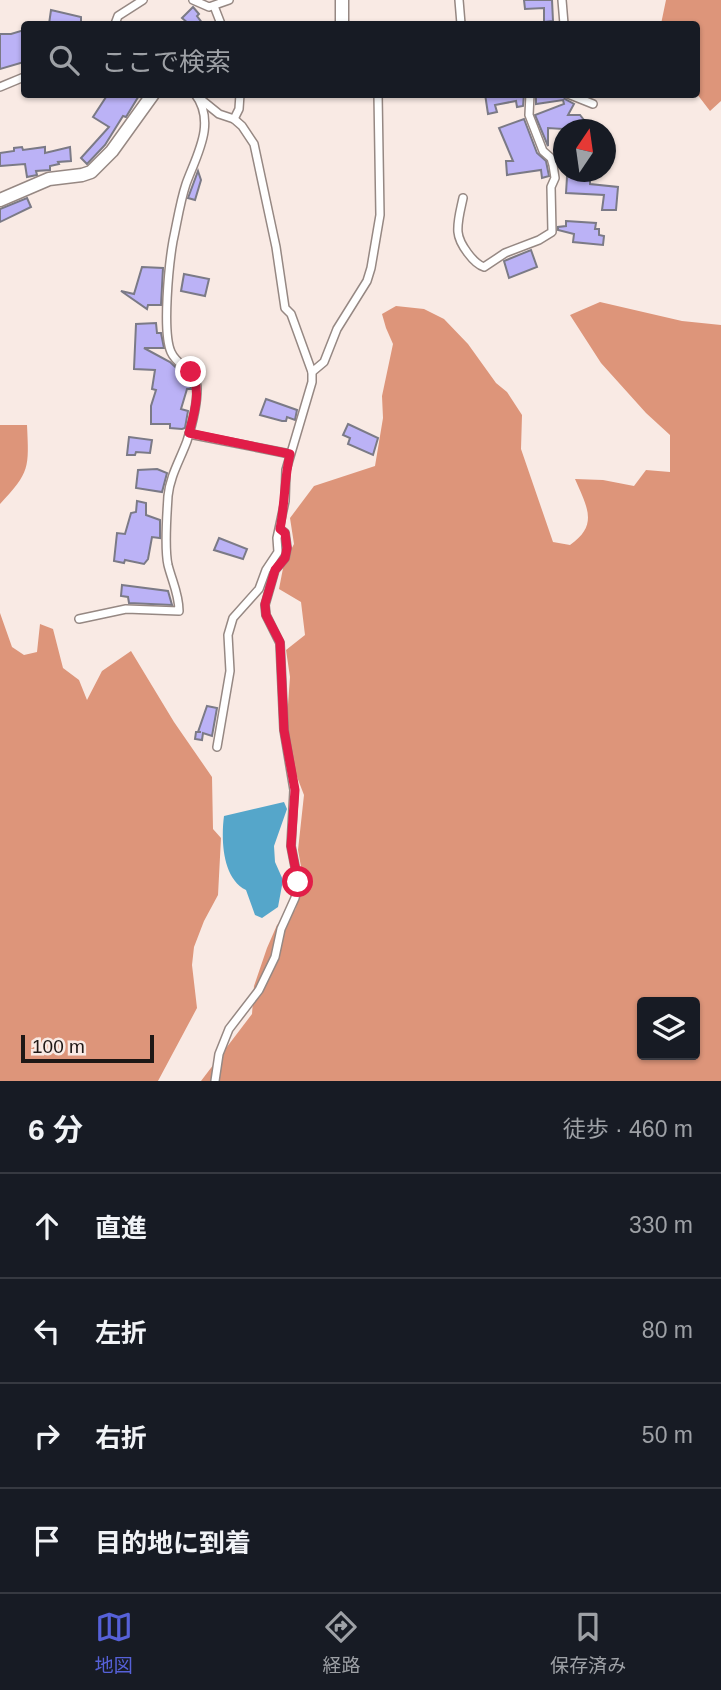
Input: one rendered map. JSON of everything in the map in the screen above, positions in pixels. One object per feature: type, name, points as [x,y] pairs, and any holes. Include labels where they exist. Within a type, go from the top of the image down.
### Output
[{"type":"main road","points":[[342,0],[342,21]]},
{"type":"main road","points":[[0,200],[49,179],[91,172],[111,151],[151,98]]},
{"type":"street","points":[[116,21],[118,16],[143,0]]},
{"type":"street","points":[[194,0],[202,5],[214,6],[229,0]]},
{"type":"street","points":[[459,0],[461,21]]},
{"type":"street","points":[[562,0],[564,21]]},
{"type":"street","points":[[214,6],[220,21]]},
{"type":"street","points":[[0,87],[21,78]]},
{"type":"street","points":[[79,619],[126,609],[179,611],[178,594],[168,562],[168,496],[173,472],[189,433],[195,409],[196,379],[177,362],[168,342],[169,282],[174,239],[186,185],[201,152],[205,121],[197,98]]},
{"type":"street","points":[[199,98],[219,114],[234,119],[254,144],[276,247],[285,308],[291,314],[312,372],[312,382],[286,470],[285,501],[277,538],[278,552],[266,570],[259,589],[233,618],[228,635],[230,671],[217,747]]},
{"type":"street","points":[[234,119],[239,109],[240,98]]},
{"type":"street","points":[[312,372],[324,362],[337,329],[367,281],[371,268],[380,215],[378,98]]},
{"type":"street","points":[[463,198],[458,234],[480,266],[485,267],[505,253],[552,232],[551,187],[555,178],[553,165],[551,158],[543,151],[529,115],[530,98]]},
{"type":"street","points":[[578,98],[593,104]]},
{"type":"street","points":[[189,433],[290,454]]},
{"type":"street","points":[[215,1081],[219,1054],[229,1029],[259,990],[275,957],[281,929],[295,898],[298,882],[291,846],[295,790],[284,730],[280,642],[266,615],[265,604],[275,570],[285,558],[287,548],[285,533],[280,529]]},
{"type":"shaded area","points":[[666,0],[721,0],[721,101],[710,111],[700,98],[700,21],[662,21]]},
{"type":"shaded area","points":[[600,302],[682,321],[721,325],[721,1081],[201,1081],[252,1014],[254,986],[267,948],[277,925],[295,910],[304,883],[298,850],[304,795],[285,746],[290,677],[286,650],[305,635],[301,602],[279,589],[284,563],[294,544],[290,518],[314,486],[375,466],[383,418],[382,396],[393,344],[382,314],[396,306],[424,309],[444,319],[468,344],[496,383],[507,392],[522,415],[521,449],[553,542],[570,545],[585,530],[588,515],[575,479],[603,480],[634,486],[646,470],[670,472],[670,435],[646,413],[601,363],[570,315]]},
{"type":"shaded area","points":[[0,425],[27,425],[28,451],[26,469],[0,504]]},
{"type":"shaded area","points":[[0,613],[12,647],[24,655],[37,652],[40,624],[53,629],[63,668],[79,680],[87,700],[102,671],[131,651],[174,722],[212,777],[213,829],[221,838],[218,895],[194,947],[192,965],[197,1008],[158,1081],[0,1081]]},
{"type":"water","points":[[284,802],[287,809],[274,846],[275,862],[283,880],[278,907],[262,918],[255,915],[246,890],[232,877],[228,867],[223,846],[224,816]]},
{"type":"building","points":[[524,0],[552,0],[553,21],[544,21],[544,8],[525,9]]},
{"type":"building","points":[[193,7],[201,21],[186,21],[182,18]]},
{"type":"building","points":[[51,10],[81,17],[81,21],[49,21]]},
{"type":"building","points":[[21,31],[21,63],[0,69],[0,34]]},
{"type":"building","points":[[105,98],[138,98],[105,145],[87,164],[81,158],[109,127],[93,117]]},
{"type":"building","points":[[486,98],[524,98],[523,106],[517,107],[516,101],[495,105],[497,112],[488,114]]},
{"type":"building","points":[[536,98],[564,98],[574,104],[568,115],[580,115],[583,119],[553,119],[553,128],[548,128],[548,146],[535,115],[564,104],[563,100],[536,104]]},
{"type":"building","points":[[524,119],[537,153],[546,161],[549,176],[542,178],[541,170],[507,175],[506,161],[513,161],[499,128]]},
{"type":"building","points":[[22,147],[23,150],[45,147],[45,153],[70,147],[71,161],[58,162],[59,164],[50,166],[50,170],[36,171],[37,175],[27,177],[25,164],[0,166],[0,153]]},
{"type":"building","points":[[198,171],[201,180],[195,200],[188,198]]},
{"type":"building","points":[[567,182],[590,182],[618,187],[616,210],[602,210],[604,195],[566,193]]},
{"type":"building","points":[[27,198],[31,207],[0,222],[0,209]]},
{"type":"building","points":[[566,221],[596,223],[595,229],[599,229],[599,235],[604,236],[603,245],[573,242],[574,234],[558,230],[558,227],[566,226]]},
{"type":"building","points":[[531,250],[537,267],[509,278],[504,261]]},
{"type":"building","points":[[142,267],[163,268],[161,305],[148,305],[147,309],[121,291],[134,294]]},
{"type":"building","points":[[184,274],[209,279],[205,296],[181,291]]},
{"type":"building","points":[[156,323],[164,348],[144,348],[170,362],[190,384],[191,389],[187,389],[181,409],[188,411],[185,428],[182,429],[170,428],[170,424],[151,424],[151,406],[156,390],[152,389],[155,370],[134,369],[136,324]]},
{"type":"building","points":[[266,399],[297,410],[295,420],[287,417],[286,421],[282,421],[260,415]]},
{"type":"building","points":[[348,424],[378,438],[373,455],[348,444],[350,438],[343,435]]},
{"type":"building","points":[[129,437],[152,440],[150,453],[136,452],[135,455],[127,455]]},
{"type":"building","points":[[157,469],[167,473],[162,492],[136,488],[138,470]]},
{"type":"building","points":[[137,501],[146,503],[146,515],[160,520],[160,538],[152,537],[148,559],[144,564],[114,561],[117,533],[125,534],[131,513],[136,512]]},
{"type":"building","points":[[219,538],[247,549],[243,559],[214,550]]},
{"type":"building","points":[[122,585],[168,591],[172,605],[129,603],[128,597],[121,596]]},
{"type":"building","points":[[207,706],[217,708],[212,736],[203,733],[202,740],[195,739]]},
{"type":"route","points":[[191,372],[196,379],[197,390],[189,433],[290,454],[280,529],[285,533],[287,548],[285,558],[275,570],[265,604],[266,615],[280,642],[284,730],[295,790],[291,846],[298,882]]}]
